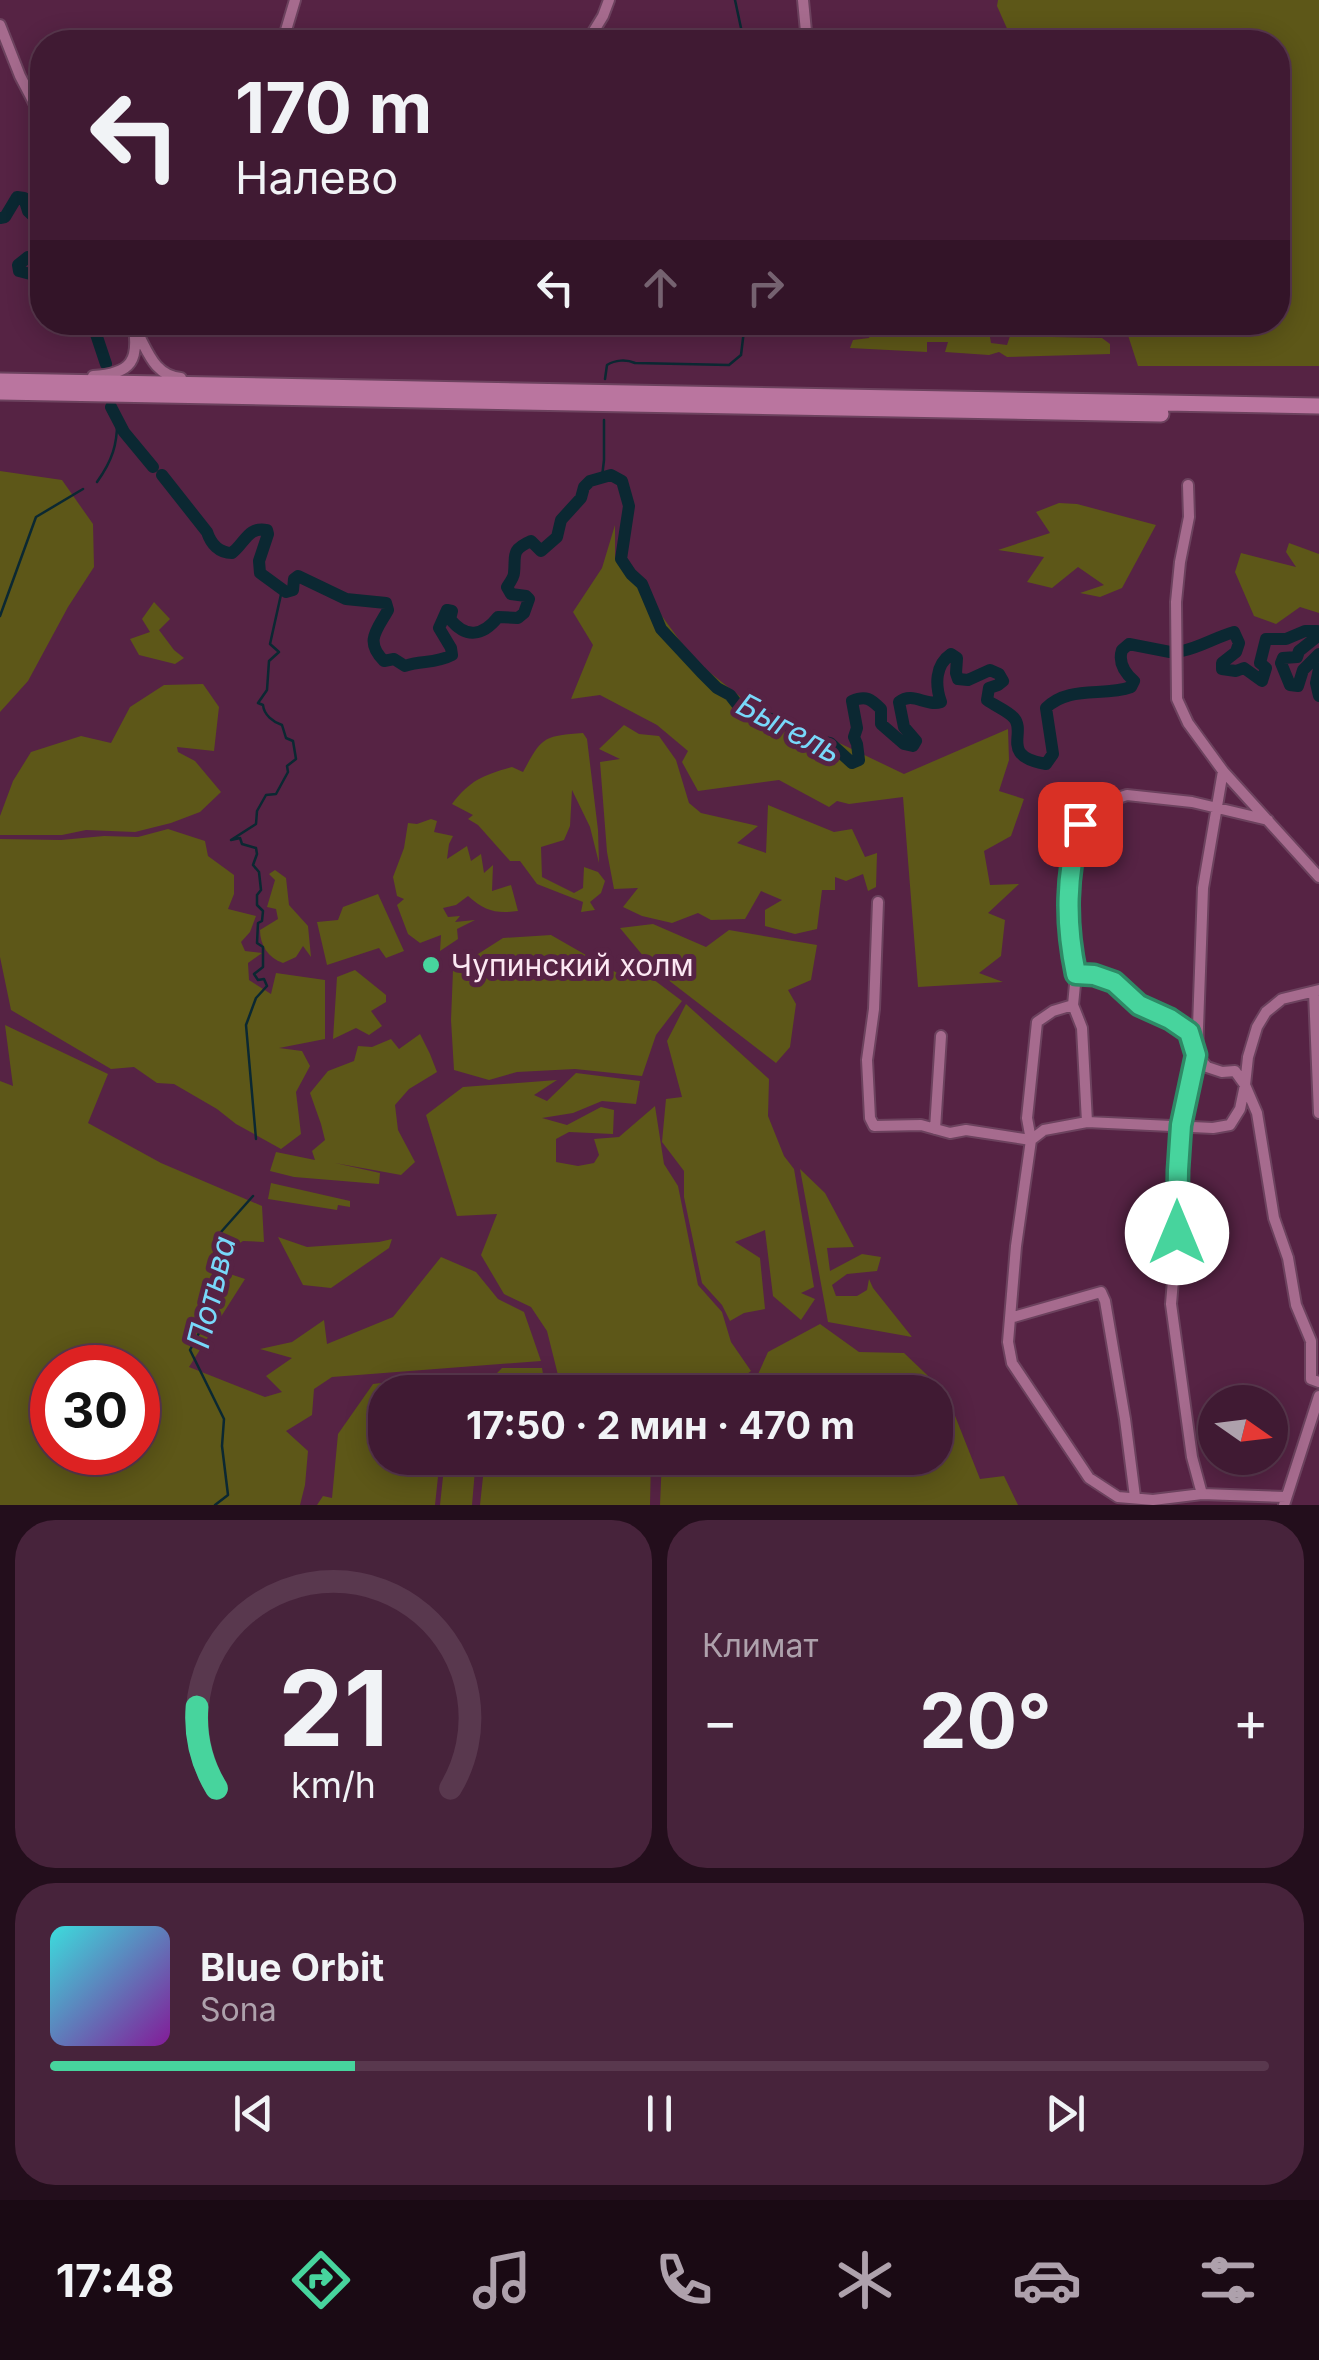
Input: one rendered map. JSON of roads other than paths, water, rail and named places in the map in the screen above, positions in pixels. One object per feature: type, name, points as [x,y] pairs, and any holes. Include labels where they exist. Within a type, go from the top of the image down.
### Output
[{"type":"highway","points":[[0,381],[1319,406]]},
{"type":"highway","points":[[0,392],[1319,416]]},
{"type":"street","points":[[286,30],[295,0]]},
{"type":"street","points":[[593,30],[609,0]]},
{"type":"street","points":[[803,0],[806,30]]},
{"type":"street","points":[[0,24],[30,95]]},
{"type":"street","points":[[27,382],[114,375],[132,362],[136,335]]},
{"type":"street","points":[[140,335],[165,375],[231,385]]},
{"type":"street","points":[[1188,485],[1188,517],[1176,602],[1177,699],[1188,723],[1223,771],[1319,877]]},
{"type":"street","points":[[1202,1494],[1192,1457],[1171,1304],[1181,1125],[1196,1055],[1203,888],[1223,771]]},
{"type":"street","points":[[1087,1122],[1082,1028],[1073,1005],[1076,974],[1069,937],[1068,875],[1080,824],[1103,804],[1127,795],[1192,802],[1268,820]]},
{"type":"street","points":[[878,902],[874,1009],[867,1060],[870,1118],[874,1126],[921,1125],[950,1133],[966,1130],[1030,1140],[1044,1130],[1087,1122],[1213,1128],[1230,1125],[1240,1109],[1248,1057],[1266,1012],[1282,999],[1316,991],[1319,1113]]},
{"type":"street","points":[[1076,974],[1114,982],[1139,1005],[1180,1025],[1189,1032],[1196,1055],[1208,1067],[1235,1071],[1248,1057]]},
{"type":"street","points":[[1073,1005],[1053,1011],[1037,1022],[1027,1118],[1030,1140],[1008,1342],[1012,1364],[1089,1478],[1118,1497],[1153,1500],[1202,1494],[1285,1501],[1319,1396]]},
{"type":"street","points":[[934,1129],[941,1036]]},
{"type":"street","points":[[1235,1071],[1257,1113],[1274,1218],[1288,1258],[1296,1305],[1312,1341],[1311,1379],[1319,1382]]},
{"type":"street","points":[[1010,1318],[1101,1292],[1125,1419],[1134,1498]]},
{"type":"waterway","points":[[735,0],[741,30]]},
{"type":"waterway","name":"Быгель","points":[[0,218],[5,217],[17,197],[24,198],[30,213]]},
{"type":"waterway","name":"Быгель","points":[[30,258],[18,265],[19,271],[30,274]]},
{"type":"waterway","name":"Быгель","points":[[96,335],[106,364]]},
{"type":"waterway","points":[[605,379],[607,365],[621,361],[729,365],[741,355],[743,335]]},
{"type":"waterway","name":"Быгель","points":[[111,407],[124,432],[153,467]]},
{"type":"waterway","points":[[97,482],[113,452],[117,418]]},
{"type":"waterway","points":[[602,477],[604,420]]},
{"type":"waterway","name":"Быгель","points":[[162,475],[219,550],[232,553],[255,530],[267,530],[260,573],[286,592],[293,590],[298,576],[346,599],[386,603],[388,610],[374,636],[375,647],[384,661],[394,659],[405,666],[452,655],[439,628],[447,610],[452,611],[450,619],[456,625],[474,633],[498,617],[518,618],[524,613],[529,599],[511,594],[507,587],[514,575],[517,551],[531,541],[541,551],[557,537],[561,520],[581,498],[584,487],[590,481],[611,475],[622,481],[629,506],[621,559],[642,584],[661,629],[737,704],[785,722],[796,735],[830,743],[852,763],[859,760],[852,701],[865,698],[874,703],[881,709],[881,724],[904,744],[913,746],[916,741],[904,727],[899,702],[909,698],[941,702],[938,676],[951,654],[957,658],[958,679],[968,680],[990,670],[999,674],[1003,681],[989,688],[987,700],[1014,718],[1017,744],[1023,756],[1046,764],[1053,754],[1046,708],[1065,696],[1131,687],[1134,681],[1121,659],[1122,650],[1129,644],[1170,652]]},
{"type":"waterway","points":[[0,616],[36,517],[83,489]]},
{"type":"waterway","name":"Потьва","points":[[256,1139],[246,1025],[256,998],[267,986],[264,979],[258,980],[254,974],[263,967],[263,947],[257,943],[263,911],[257,905],[261,890],[259,872],[253,865],[256,848],[242,844],[240,838],[231,840],[256,824],[257,811],[266,795],[276,794],[288,772],[287,766],[296,759],[293,741],[286,738],[282,725],[258,703],[267,690],[269,661],[279,652],[270,644],[282,590]]},
{"type":"waterway","name":"Быгель","points":[[1182,651],[1234,632],[1239,643],[1236,652],[1222,663],[1222,669],[1244,668],[1262,681],[1266,668],[1260,663],[1266,639],[1286,639],[1317,631],[1318,636],[1297,657],[1283,658],[1281,663],[1290,685],[1298,686],[1303,670],[1319,654]]},
{"type":"waterway","name":"Быгель","points":[[1319,669],[1319,696]]},
{"type":"waterway","name":"Потьва","points":[[215,1505],[228,1495],[222,1446],[224,1419],[190,1350],[219,1287],[212,1260],[221,1232],[253,1196]]},
{"type":"place","name":"Чупинский холм","points":[[431,965]]}]
